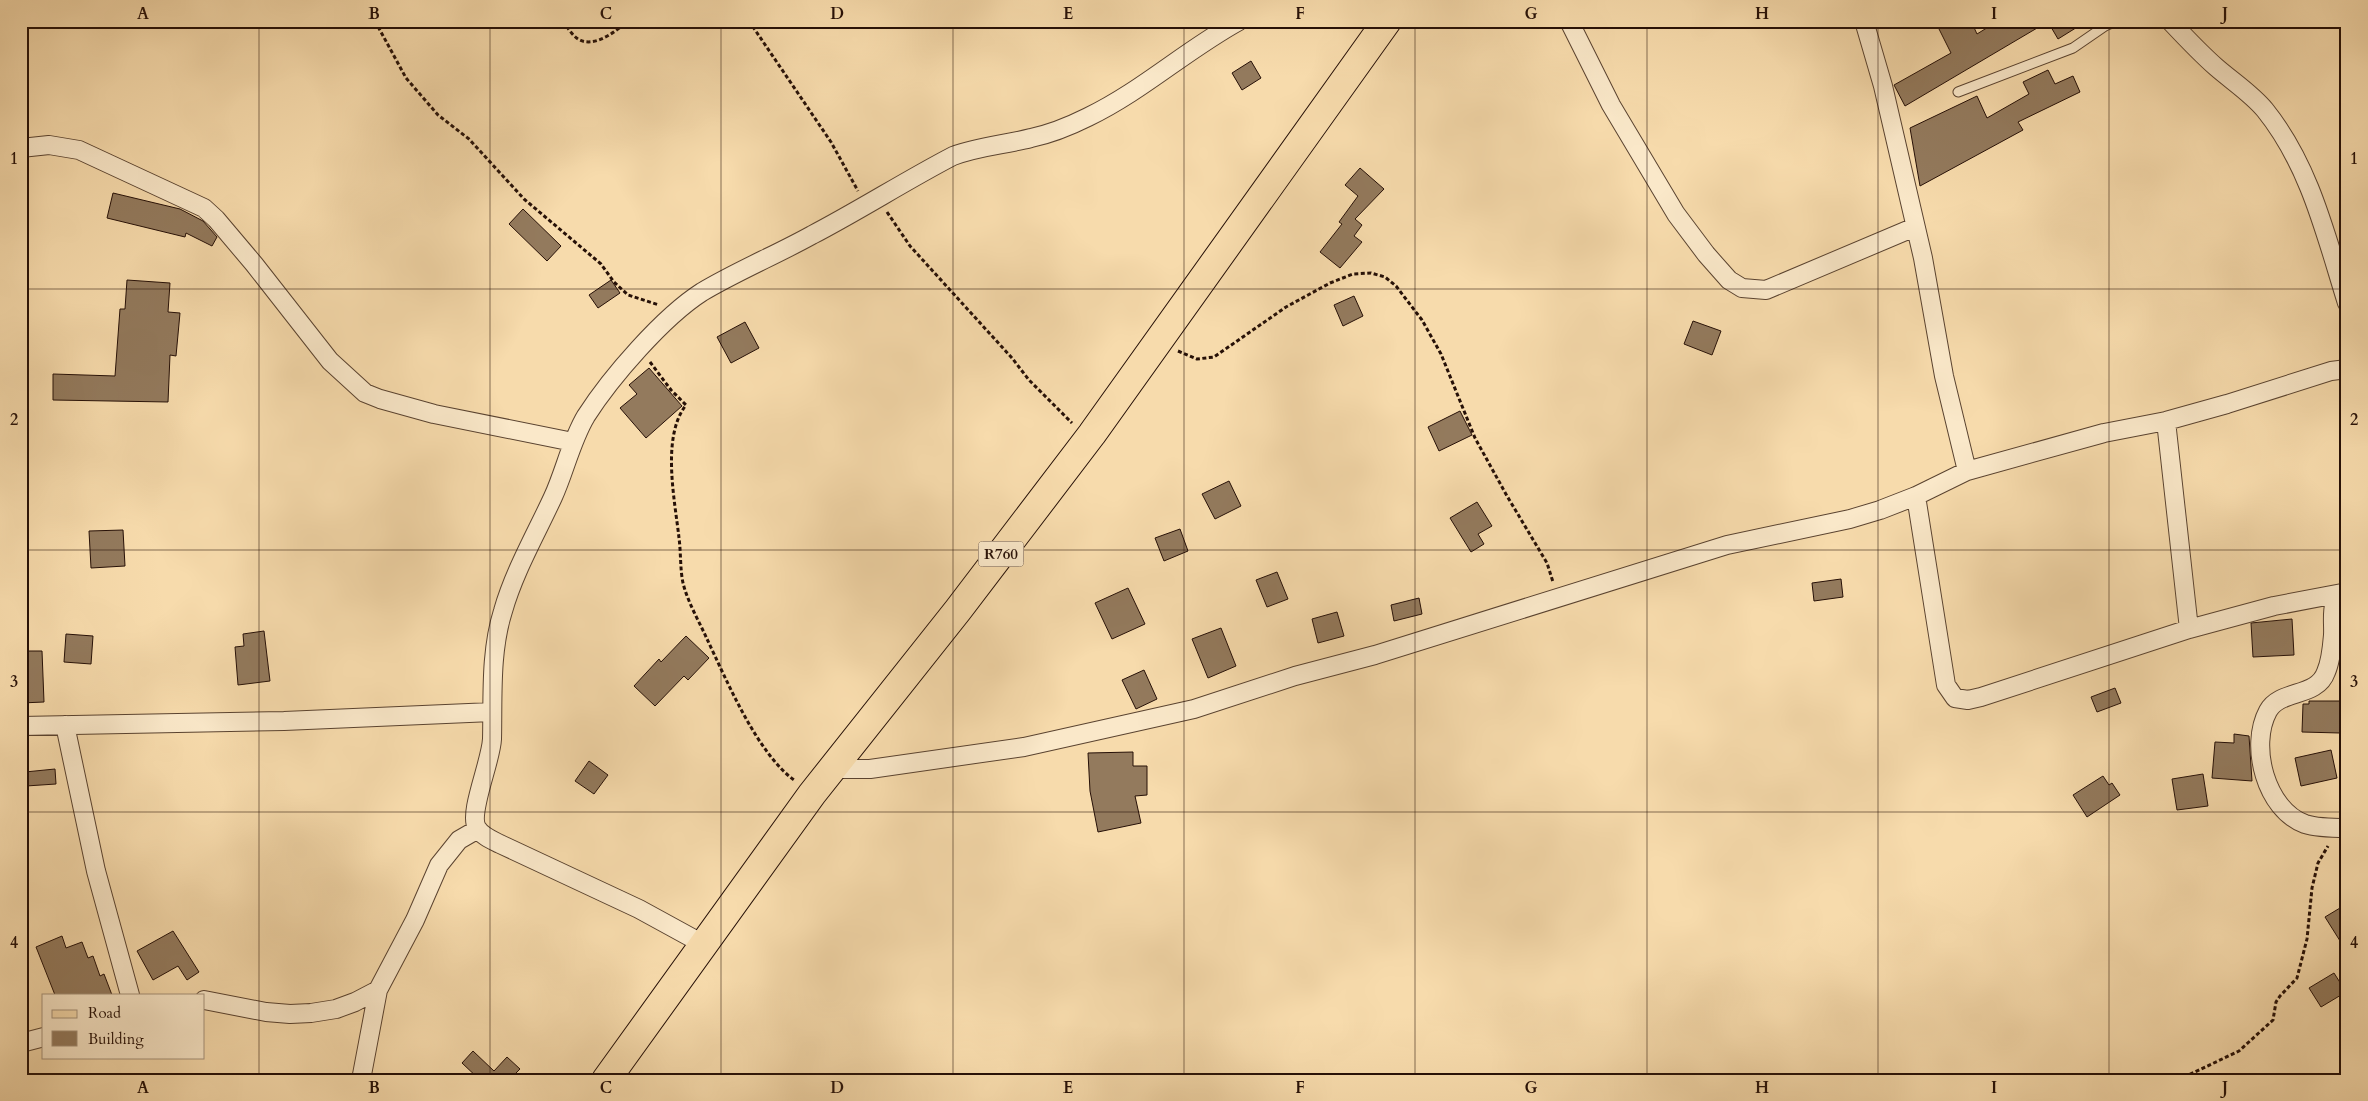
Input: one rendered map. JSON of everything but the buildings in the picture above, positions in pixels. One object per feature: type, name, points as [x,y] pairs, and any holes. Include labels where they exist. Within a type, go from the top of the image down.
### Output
[{"type":"main road","name":"R760","points":[[606,1080],[812,794],[834,769],[964,603],[1092,434],[1157,341],[1257,206],[1387,21]]},
{"type":"street","points":[[703,944],[639,909],[483,835],[475,822],[476,802],[490,756],[493,672],[502,611],[563,475],[573,442],[584,419],[601,394],[640,349],[676,312],[701,293],[812,236],[931,168],[974,148],[1030,138],[1087,118],[1124,99],[1210,37],[1239,21]]},
{"type":"street","points":[[1569,21],[1611,105],[1676,214],[1706,254],[1729,280],[1742,288],[1766,290],[1915,227]]},
{"type":"street","points":[[1864,21],[1883,86],[1923,258],[1944,376],[1968,471]]},
{"type":"street","points":[[2170,21],[2214,66],[2263,108],[2285,137],[2304,172],[2347,303]]},
{"type":"street","points":[[21,148],[49,145],[79,150],[204,208],[216,219],[254,264],[330,361],[365,393],[434,414],[573,442]]},
{"type":"street","points":[[834,769],[870,769],[1024,747],[1157,719],[1216,703],[1295,676],[1375,655],[1727,545],[1850,519],[1916,496],[1968,471],[2104,433],[2166,421],[2331,371],[2347,369]]},
{"type":"street","points":[[2166,421],[2189,628]]},
{"type":"street","points":[[1916,496],[1946,685],[1955,698],[1968,700],[1981,697],[2189,628],[2274,606],[2344,592]]},
{"type":"street","points":[[2344,592],[2336,599],[2332,612],[2333,640],[2326,674],[2313,687],[2290,695],[2274,704],[2268,711],[2261,742],[2261,762],[2274,798],[2287,813],[2305,824],[2347,828]]},
{"type":"street","points":[[21,726],[284,721],[492,712]]},
{"type":"street","points":[[65,725],[96,871],[130,994]]},
{"type":"street","points":[[361,1080],[378,990],[407,936],[439,865],[459,840],[478,829]]},
{"type":"street","points":[[205,1000],[266,1012],[311,1013],[336,1009],[378,990]]},
{"type":"street","points":[[21,1043],[42,1037]]},
{"type":"lane","points":[[1958,92],[2073,48],[2105,26],[2117,21]]},
{"type":"path","points":[[375,21],[406,78],[419,96],[438,115],[469,139],[524,199],[601,264],[614,282],[628,295],[676,312]]},
{"type":"path","points":[[562,21],[576,38],[588,42],[606,37],[628,21]]},
{"type":"path","points":[[749,21],[872,201],[910,246],[1012,358],[1029,380],[1069,422],[1092,434]]},
{"type":"path","points":[[1157,341],[1198,359],[1209,358],[1222,352],[1286,307],[1330,284],[1354,274],[1371,272],[1385,277],[1396,286],[1422,320],[1441,354],[1475,438],[1547,563],[1557,597]]},
{"type":"path","points":[[640,349],[671,390],[686,405],[679,414],[674,432],[670,478],[683,583],[689,601],[727,682],[763,745],[784,773],[812,794]]},
{"type":"path","points":[[2178,1080],[2238,1051],[2274,1020],[2276,1002],[2297,978],[2307,939],[2312,888],[2318,863],[2330,844]]}]
